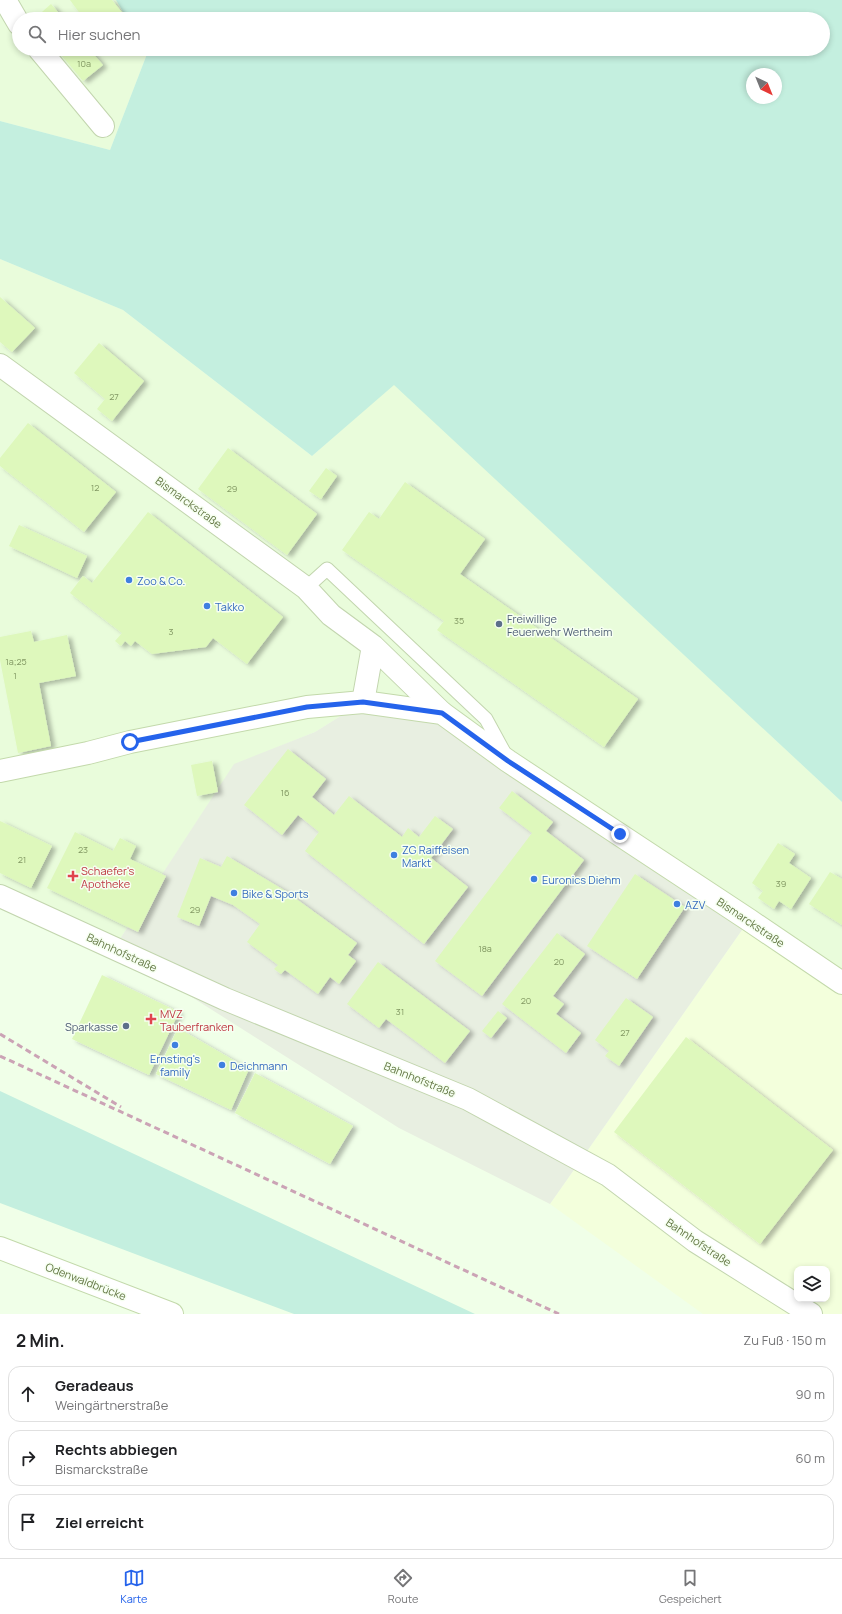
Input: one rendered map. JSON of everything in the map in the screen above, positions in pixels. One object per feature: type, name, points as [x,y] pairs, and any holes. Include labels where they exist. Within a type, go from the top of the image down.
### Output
[{"type":"street","points":[[4,0],[12,13]]},
{"type":"street","points":[[45,56],[103,126]]},
{"type":"street","name":"Bismarckstraße","points":[[0,365],[306,588],[331,615],[373,646],[442,713],[508,761],[842,983]]},
{"type":"street","points":[[363,702],[373,646]]},
{"type":"street","points":[[0,771],[88,753],[130,742],[307,707],[363,702],[442,713]]},
{"type":"street","name":"Bahnhofstraße","points":[[0,896],[225,999],[468,1099],[608,1175],[695,1241],[811,1314]]},
{"type":"street","name":"Odenwaldbrücke","points":[[0,1248],[172,1314]]},
{"type":"lane","points":[[306,588],[327,569],[486,719],[508,761]]},
{"type":"shaded area","points":[[0,0],[116,0],[123,12],[12,12],[12,56],[146,56],[110,150],[0,121]]},
{"type":"shaded area","points":[[116,0],[842,0],[842,802],[394,385],[312,456],[123,310],[0,259],[0,121],[110,150],[146,56],[830,56],[830,12],[123,12]]},
{"type":"shaded area","points":[[0,259],[123,310],[312,456],[394,384],[842,802],[842,983],[363,702],[315,732],[234,765],[114,948],[0,896]]},
{"type":"shaded area","points":[[363,702],[442,713],[749,920],[550,1204],[399,1128],[114,948],[234,764],[315,732]]},
{"type":"shaded area","points":[[749,920],[842,982],[842,1314],[703,1314],[550,1204]]},
{"type":"shaded area","points":[[0,1091],[475,1314],[294,1314],[0,1203]]},
{"type":"building","points":[[70,0],[112,0],[122,12],[79,12]]},
{"type":"building","points":[[51,4],[58,12],[42,12]]},
{"type":"building","points":[[62,56],[95,56],[103,65],[83,81]]},
{"type":"building","points":[[0,297],[35,328],[12,352],[0,342]]},
{"type":"building","points":[[99,343],[144,381],[112,421],[97,409],[105,399],[74,373]]},
{"type":"building","points":[[28,423],[116,492],[84,532],[0,466],[0,458]]},
{"type":"building","points":[[228,448],[317,514],[287,555],[198,489]]},
{"type":"building","points":[[326,468],[337,476],[321,499],[309,491]]},
{"type":"building","points":[[405,482],[485,539],[460,574],[638,699],[604,747],[437,630],[444,621],[342,550],[369,512],[379,519]]},
{"type":"building","points":[[148,512],[283,617],[247,664],[213,638],[206,647],[152,654],[135,641],[131,646],[125,641],[121,646],[115,641],[122,633],[70,593],[83,576],[92,583]]},
{"type":"building","points":[[19,525],[87,556],[77,578],[9,546]]},
{"type":"building","points":[[31,631],[34,642],[67,635],[76,676],[39,683],[51,746],[18,753],[0,660],[0,637]]},
{"type":"building","points":[[288,749],[326,779],[312,797],[334,815],[349,796],[402,837],[408,828],[419,837],[435,816],[453,829],[431,858],[468,887],[424,944],[305,851],[319,832],[298,815],[282,835],[244,805]]},
{"type":"building","points":[[212,761],[218,792],[197,796],[191,765]]},
{"type":"building","points":[[512,791],[553,822],[546,831],[584,860],[482,996],[435,961],[532,833],[499,808]]},
{"type":"building","points":[[0,821],[52,846],[31,888],[0,873]]},
{"type":"building","points":[[75,832],[113,851],[120,838],[136,846],[130,859],[166,876],[138,932],[47,888]]},
{"type":"building","points":[[778,843],[795,854],[789,863],[811,878],[791,909],[779,901],[774,909],[758,898],[763,891],[752,883]]},
{"type":"building","points":[[227,856],[284,890],[357,943],[348,955],[356,961],[339,984],[330,977],[318,994],[285,970],[281,974],[274,969],[278,965],[247,942],[260,924],[233,905],[211,896],[199,926],[177,917],[200,858],[221,867]]},
{"type":"building","points":[[830,872],[842,879],[842,925],[809,904]]},
{"type":"building","points":[[635,874],[685,907],[637,979],[587,946]]},
{"type":"building","points":[[557,933],[585,954],[553,996],[564,1004],[556,1014],[581,1033],[566,1053],[502,1004]]},
{"type":"building","points":[[378,962],[470,1031],[445,1063],[386,1019],[379,1028],[347,1004]]},
{"type":"building","name":"Sparkasse","points":[[102,975],[179,1012],[149,1075],[72,1039]]},
{"type":"building","points":[[626,998],[653,1017],[619,1066],[605,1056],[609,1051],[595,1040]]},
{"type":"building","points":[[498,1011],[507,1018],[491,1038],[482,1031]]},
{"type":"building","points":[[178,1028],[249,1069],[231,1110],[156,1074]]},
{"type":"building","points":[[686,1037],[833,1150],[760,1244],[614,1132]]},
{"type":"building","points":[[255,1073],[353,1126],[330,1164],[235,1113]]},
{"type":"railway","points":[[0,1034],[121,1107]]},
{"type":"railway","points":[[0,1056],[559,1314]]},
{"type":"place","name":"Zoo & Co.","points":[[129,580]]},
{"type":"place","name":"Takko","points":[[207,606]]},
{"type":"place","name":"Freiwillige Feuerwehr Wertheim","points":[[499,624]]},
{"type":"place","name":"ZG Raiffeisen Markt","points":[[394,855]]},
{"type":"place","name":"Schaefer's Apotheke","points":[[73,876]]},
{"type":"place","name":"Euronics Diehm","points":[[534,879]]},
{"type":"place","name":"Bike & Sports","points":[[234,893]]},
{"type":"place","name":"AZV","points":[[677,904]]},
{"type":"place","name":"MVZ Tauberfranken","points":[[151,1019]]},
{"type":"place","name":"Sparkasse","points":[[126,1026]]},
{"type":"place","name":"Ernsting's family","points":[[175,1045]]},
{"type":"place","name":"Deichmann","points":[[222,1065]]},
{"type":"route","points":[[130,742],[307,707],[363,702],[442,713],[508,761],[620,834]]}]
